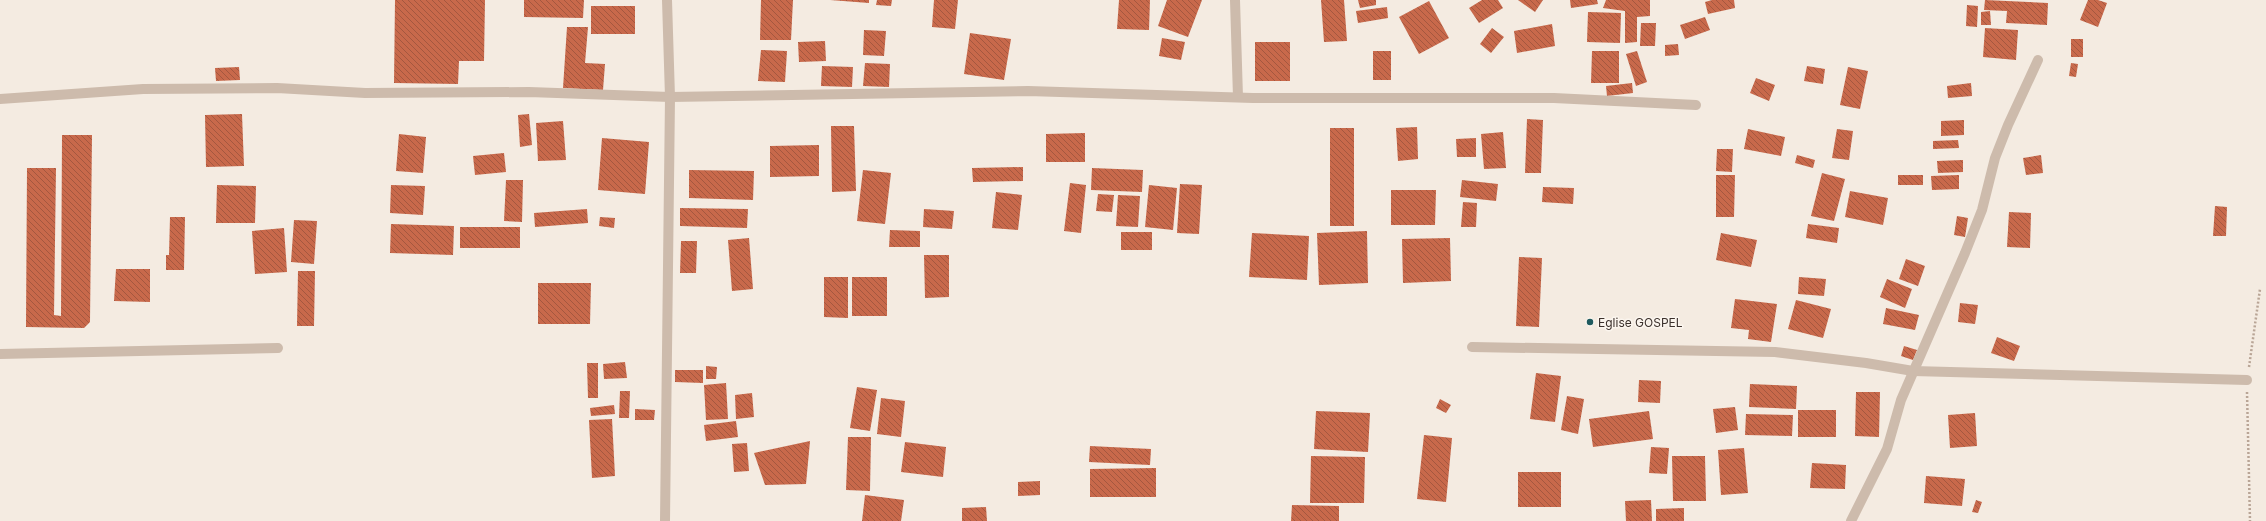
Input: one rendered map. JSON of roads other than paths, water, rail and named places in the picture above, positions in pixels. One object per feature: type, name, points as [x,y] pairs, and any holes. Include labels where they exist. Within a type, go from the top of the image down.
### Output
[{"type":"street","points":[[665,521],[670,97],[667,0]]},
{"type":"street","points":[[1235,0],[1238,97]]},
{"type":"street","points":[[1851,521],[1888,449],[1901,400],[1966,253],[1982,210],[1995,158],[2008,125],[2038,60]]},
{"type":"street","points":[[0,99],[143,88],[277,88],[365,93],[529,92],[670,97],[1028,91],[1238,97],[1554,98],[1696,105]]},
{"type":"street","points":[[1472,347],[1762,352],[1866,363],[1913,371],[2247,380]]},
{"type":"street","points":[[0,354],[278,348]]},
{"type":"place","name":"Eglise GOSPEL","points":[[1590,322]]}]
